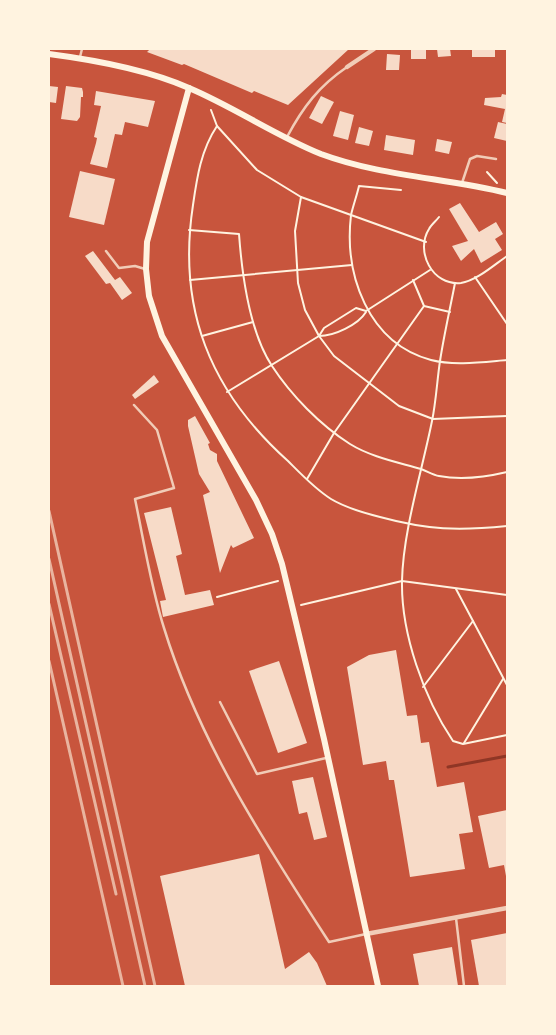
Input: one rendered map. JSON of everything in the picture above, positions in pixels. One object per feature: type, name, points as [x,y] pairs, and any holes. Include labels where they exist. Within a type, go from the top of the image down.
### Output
[{"type":"main road","points":[[49,54],[80,58],[155,76],[188,88],[320,153],[351,163],[507,191]]},
{"type":"main road","points":[[188,88],[148,242],[146,269],[151,302],[162,336],[256,500],[272,534],[293,606],[378,986]]},
{"type":"street","points":[[347,67],[374,49]]},
{"type":"street","points":[[366,934],[507,908]]},
{"type":"lane","points":[[80,58],[82,49]]},
{"type":"lane","points":[[287,137],[305,104],[317,90],[347,67]]},
{"type":"lane","points":[[462,183],[470,159],[477,156],[496,160]]},
{"type":"lane","points":[[106,251],[120,268],[135,266],[146,269]]},
{"type":"lane","points":[[134,405],[157,430],[174,488],[135,499],[163,627],[196,711],[221,765],[258,832],[329,942],[366,934]]},
{"type":"lane","points":[[220,702],[257,774],[328,758]]},
{"type":"lane","points":[[456,917],[464,986]]},
{"type":"path","points":[[211,110],[217,126],[257,170],[301,197],[426,242]]},
{"type":"path","points":[[217,126],[206,143],[196,180],[189,230],[188,258],[190,280],[206,352],[227,392],[251,425],[307,479],[331,498],[362,512],[437,530],[507,526]]},
{"type":"path","points":[[401,190],[359,186],[351,215],[352,265],[366,311],[378,327],[396,344],[416,355],[440,362],[507,360]]},
{"type":"path","points":[[301,197],[295,231],[296,269],[305,310],[319,336],[334,356],[399,406],[433,419],[507,416]]},
{"type":"path","points":[[439,217],[428,230],[424,251],[430,270],[444,280],[463,283],[507,256]]},
{"type":"path","points":[[189,230],[239,234],[242,276],[253,322],[271,365],[290,390],[334,433],[360,448],[387,460],[446,476],[490,476],[507,472]]},
{"type":"path","points":[[190,280],[352,265]]},
{"type":"path","points":[[319,336],[330,336],[362,317],[366,311],[430,270]]},
{"type":"path","points":[[475,277],[507,323],[507,327]]},
{"type":"path","points":[[413,280],[424,306]]},
{"type":"path","points":[[455,283],[440,362],[433,419],[410,525],[402,582],[408,630],[423,687],[435,715],[453,741],[463,744],[507,736]]},
{"type":"path","points":[[424,306],[450,312]]},
{"type":"path","points":[[307,479],[334,433],[424,306]]},
{"type":"path","points":[[227,392],[319,336],[324,328],[356,308],[366,311]]},
{"type":"path","points":[[202,336],[253,322]]},
{"type":"path","points":[[217,597],[278,581]]},
{"type":"path","points":[[301,605],[402,582],[507,595]]},
{"type":"path","points":[[456,589],[507,685]]},
{"type":"path","points":[[423,687],[473,621]]},
{"type":"path","points":[[463,744],[504,679]]},
{"type":"building","points":[[150,49],[349,49],[288,105],[254,91],[252,93],[184,64],[182,65],[147,52]]},
{"type":"building","points":[[411,49],[426,49],[426,59],[411,59]]},
{"type":"building","points":[[437,49],[450,49],[451,56],[438,57]]},
{"type":"building","points":[[472,49],[495,49],[495,57],[472,57]]},
{"type":"building","points":[[387,54],[400,55],[399,70],[386,70]]},
{"type":"building","points":[[49,86],[58,87],[56,103],[49,102]]},
{"type":"building","points":[[66,86],[82,88],[83,97],[81,97],[80,117],[77,121],[61,119]]},
{"type":"building","points":[[96,91],[155,101],[148,127],[125,122],[122,135],[115,134],[107,168],[90,164],[97,138],[94,137],[101,106],[94,105]]},
{"type":"building","points":[[502,94],[507,95],[507,123],[502,122],[505,109],[484,105],[485,98],[501,97]]},
{"type":"building","points":[[321,96],[334,102],[322,124],[309,118]]},
{"type":"building","points":[[340,111],[354,115],[348,140],[333,136]]},
{"type":"building","points":[[498,122],[507,124],[507,141],[494,138]]},
{"type":"building","points":[[359,127],[373,131],[369,146],[355,143]]},
{"type":"building","points":[[386,135],[415,140],[413,155],[384,150]]},
{"type":"building","points":[[437,139],[452,142],[449,154],[435,151]]},
{"type":"building","points":[[80,171],[115,179],[104,225],[69,217]]},
{"type":"building","points":[[460,203],[479,232],[496,222],[503,234],[495,239],[502,250],[481,263],[474,249],[461,261],[452,246],[468,241],[449,209]]},
{"type":"building","points":[[93,251],[115,280],[120,277],[132,293],[122,300],[110,283],[106,284],[85,256]]},
{"type":"building","points":[[154,375],[159,382],[135,399],[132,395]]},
{"type":"building","points":[[195,416],[210,443],[208,444],[210,450],[217,454],[217,461],[254,538],[233,548],[231,545],[220,573],[203,495],[210,492],[199,474],[188,426],[188,420]]},
{"type":"building","points":[[171,507],[182,554],[176,556],[185,595],[210,590],[214,605],[163,617],[160,601],[166,600],[144,513]]},
{"type":"building","points":[[396,650],[407,716],[417,715],[421,743],[429,742],[437,787],[464,782],[473,832],[459,834],[465,869],[410,877],[394,780],[389,780],[386,761],[363,765],[347,667],[369,655]]},
{"type":"building","points":[[279,661],[307,743],[278,753],[249,671]]},
{"type":"building","points":[[313,777],[327,837],[314,840],[307,812],[299,814],[292,781]]},
{"type":"building","points":[[507,810],[506,876],[504,865],[489,868],[478,816]]},
{"type":"building","points":[[259,854],[285,969],[309,952],[317,963],[327,986],[185,986],[160,876]]},
{"type":"building","points":[[507,933],[507,986],[479,986],[471,940]]},
{"type":"building","points":[[452,947],[458,986],[419,986],[413,954]]},
{"type":"waterway","points":[[448,767],[507,756]]},
{"type":"railway","points":[[49,511],[155,986]]},
{"type":"railway","points":[[49,559],[145,986]]},
{"type":"railway","points":[[49,604],[116,894]]},
{"type":"railway","points":[[49,661],[123,986]]}]
